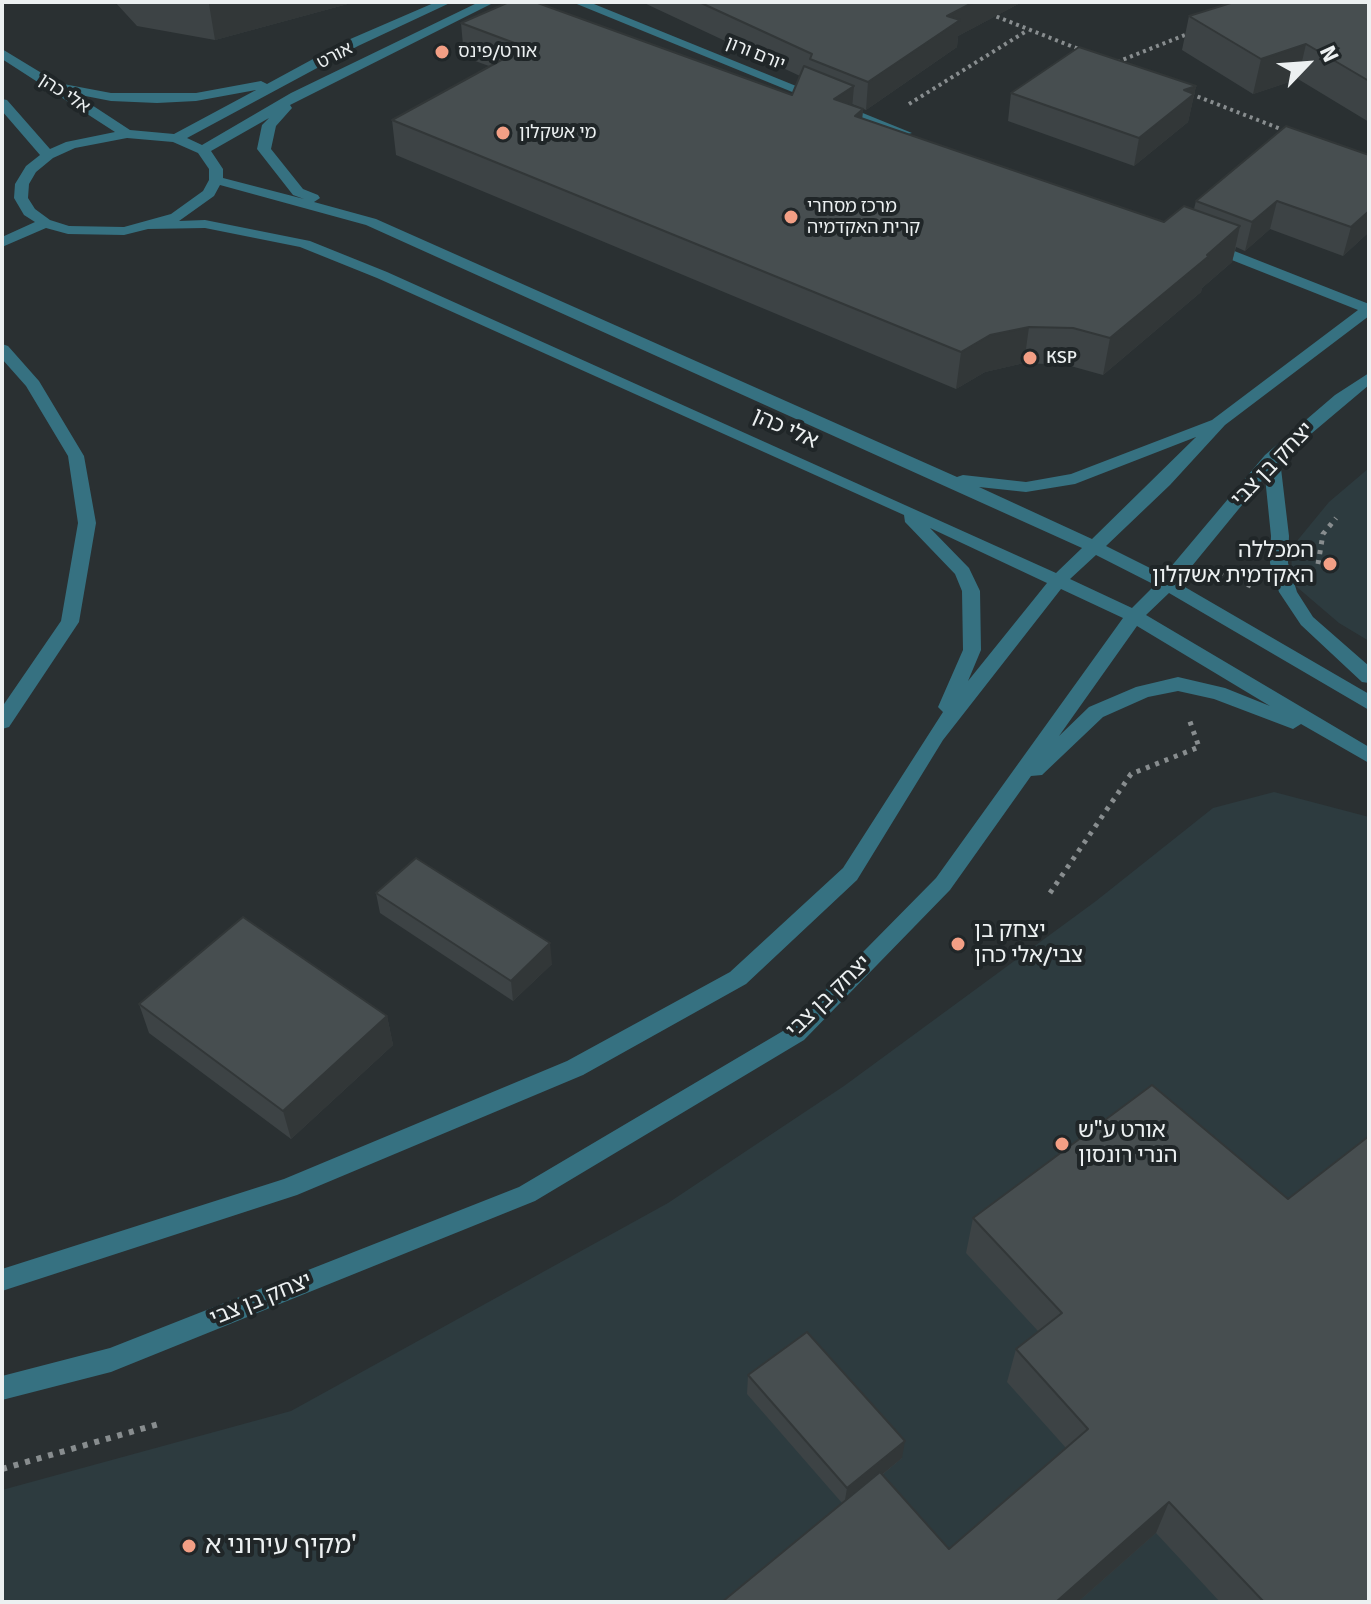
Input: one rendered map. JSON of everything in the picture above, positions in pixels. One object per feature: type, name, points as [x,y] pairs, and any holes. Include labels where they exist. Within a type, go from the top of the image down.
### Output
[{"type":"street","name":"אורט","points":[[176,138],[353,43],[446,2]]},
{"type":"street","name":"אורט","points":[[203,150],[296,96],[489,2]]},
{"type":"street","name":"יורם ורון","points":[[578,2],[922,140]]},
{"type":"street","name":"אלי כהן","points":[[2,53],[127,134]]},
{"type":"street","points":[[51,86],[111,97],[157,99],[247,89],[292,77]]},
{"type":"street","points":[[296,96],[269,125],[264,149],[278,171],[298,192],[371,222]]},
{"type":"street","points":[[2,103],[48,155]]},
{"type":"street","points":[[127,134],[176,138],[203,150],[216,169],[216,180],[209,193],[195,206],[153,226],[95,233],[68,230],[45,223],[29,212],[21,198],[26,176],[48,155],[71,145],[127,134]]},
{"type":"street","name":"אלי כהן","points":[[216,180],[371,222],[1095,546],[1167,584],[1369,703]]},
{"type":"street","points":[[2,243],[45,223]]},
{"type":"street","name":"אלי כהן","points":[[153,226],[205,224],[256,232],[305,244],[382,275],[896,505],[1134,616],[1369,756]]},
{"type":"street","points":[[1188,238],[1369,309]]},
{"type":"street","points":[[2,1280],[289,1188],[575,1068],[738,978],[850,874],[936,735],[1028,615],[1059,580],[1164,481],[1219,422],[1369,309]]},
{"type":"street","points":[[2,349],[33,384],[76,456],[87,523],[70,622],[2,722]]},
{"type":"street","name":"יצחק בן צבי","points":[[2,1388],[111,1360],[527,1194],[796,1034],[943,884],[1134,616],[1167,584],[1271,459],[1341,398],[1369,378]]},
{"type":"street","points":[[914,467],[971,482],[1026,487],[1075,479],[1219,422]]},
{"type":"street","points":[[1271,459],[1280,536],[1279,563],[1288,592],[1307,621],[1369,677]]},
{"type":"street","points":[[896,505],[963,572],[971,591],[972,650],[936,735]]},
{"type":"street","points":[[1001,803],[1096,712],[1143,692],[1178,684],[1259,707],[1369,756]]},
{"type":"path","points":[[988,13],[1086,52]]},
{"type":"path","points":[[878,123],[1028,30]]},
{"type":"path","points":[[1128,69],[1114,64],[1196,30]]},
{"type":"path","points":[[1184,91],[1297,135]]},
{"type":"path","points":[[1050,893],[1131,774],[1199,747],[1178,684]]},
{"type":"path","points":[[2,1469],[162,1423]]},
{"type":"shaded area","name":"המכללה האקדמית אשקלון","points":[[1369,468],[1369,641],[1339,623],[1291,582],[1292,547],[1329,502]]},
{"type":"shaded area","name":"אורט ע\"ש הנרי רונסון","points":[[1274,792],[1369,817],[1369,1602],[2,1602],[2,1490],[291,1411],[668,1203],[844,1086],[1096,901],[1213,808]]},
{"type":"building","name":"מרכז מסחרי קרית האקדמיה","points":[[509,2],[535,2],[792,95],[804,66],[854,86],[834,99],[863,109],[855,116],[1164,222],[1184,206],[1240,226],[1209,256],[1110,338],[1073,328],[1029,327],[990,335],[961,352],[392,120],[525,47],[461,23]]},
{"type":"building","points":[[699,2],[974,2],[947,16],[960,20],[868,82],[810,59],[812,54]]},
{"type":"building","points":[[1234,2],[1369,2],[1369,81],[1306,44],[1261,59],[1189,16]]},
{"type":"building","points":[[1079,47],[1196,86],[1184,90],[1194,94],[1139,138],[1011,93]]},
{"type":"building","points":[[1286,126],[1369,155],[1369,211],[1351,227],[1277,201],[1252,222],[1196,201]]},
{"type":"building","points":[[416,858],[550,943],[511,981],[376,893]]},
{"type":"building","points":[[243,917],[387,1016],[283,1111],[139,1004]]},
{"type":"building","points":[[1152,1085],[1288,1199],[1369,1136],[1369,1602],[1264,1602],[1169,1502],[1056,1602],[722,1602],[880,1472],[949,1549],[1088,1429],[1016,1349],[1062,1313],[973,1218]]},
{"type":"building","points":[[807,1332],[905,1441],[847,1488],[748,1375]]},
{"type":"place","name":"אורט/פינס","points":[[442,52]]},
{"type":"place","name":"מי אשקלון","points":[[503,133]]},
{"type":"place","name":"מרכז מסחרי קרית האקדמיה","points":[[791,217]]},
{"type":"place","name":"KSP","points":[[1030,358]]},
{"type":"place","name":"המכללה האקדמית אשקלון","points":[[1330,564]]},
{"type":"place","name":"יצחק בן צבי/אלי כהן","points":[[958,944]]},
{"type":"place","name":"אורט ע\"ש הנרי רונסון","points":[[1062,1144]]},
{"type":"place","name":"מקיף עירוני א'","points":[[189,1546]]}]
